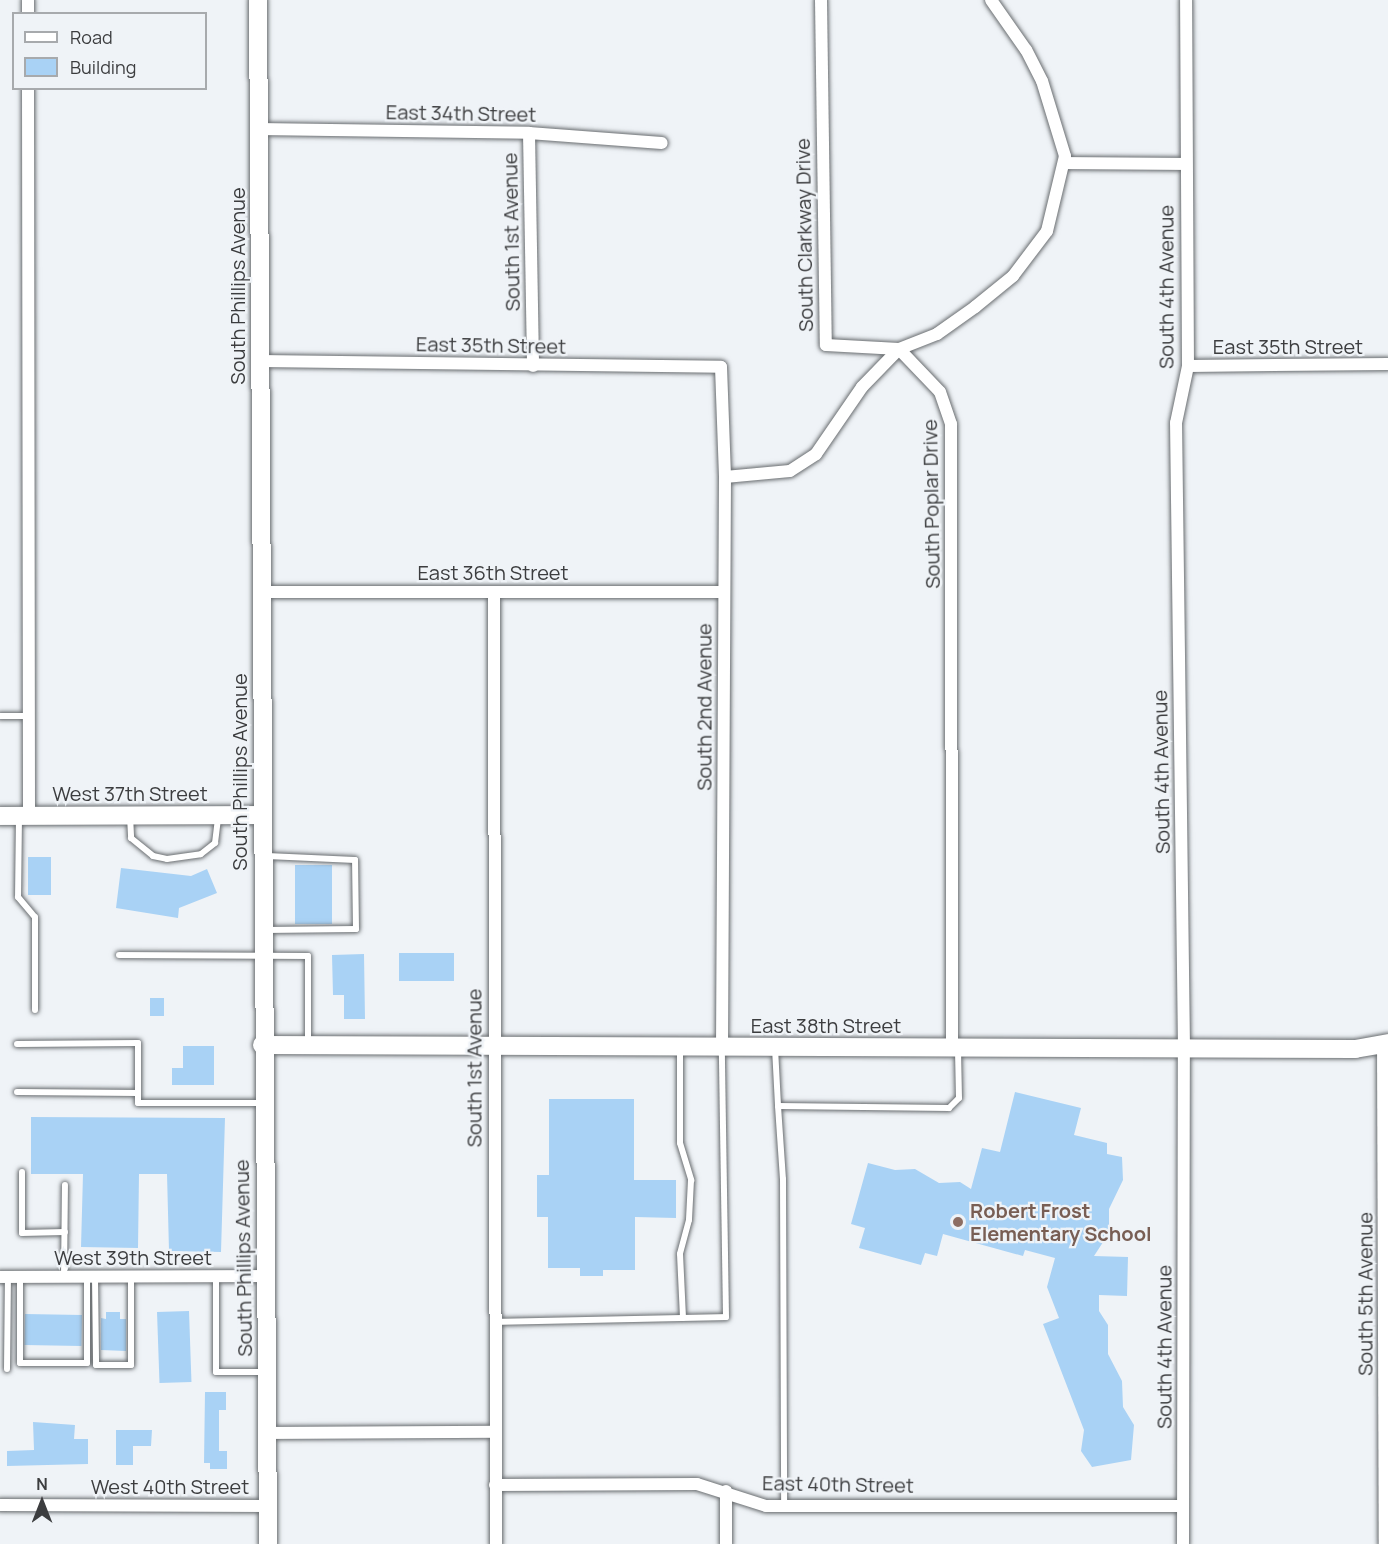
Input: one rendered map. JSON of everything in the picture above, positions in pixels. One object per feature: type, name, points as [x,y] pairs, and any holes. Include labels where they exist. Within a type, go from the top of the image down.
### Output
[{"type":"street","name":"South Phillips Avenue","points":[[258,0],[262,592],[261,930],[268,1544]]},
{"type":"street","name":"South Clarkway Drive","points":[[821,0],[826,345],[899,349]]},
{"type":"street","points":[[725,477],[775,475],[803,465],[834,432],[862,387],[899,349],[937,334],[1013,276],[1047,231],[1065,163],[1052,106],[1026,50],[991,0]]},
{"type":"street","name":"South 4th Avenue","points":[[1183,1544],[1184,1048],[1176,423],[1188,366],[1185,164],[1186,0]]},
{"type":"street","points":[[24,816],[29,716],[28,90]]},
{"type":"street","name":"East 34th Street","points":[[258,129],[529,134],[662,143]]},
{"type":"street","name":"South 1st Avenue","points":[[529,134],[533,366]]},
{"type":"street","points":[[1065,163],[1185,164]]},
{"type":"street","name":"South Poplar Drive","points":[[899,349],[939,392],[951,424],[955,1048]]},
{"type":"street","name":"East 35th Street","points":[[260,361],[721,367]]},
{"type":"street","name":"East 35th Street","points":[[1188,366],[1388,364]]},
{"type":"street","name":"South 2nd Avenue","points":[[721,367],[725,477],[722,1047]]},
{"type":"street","name":"East 36th Street","points":[[262,592],[723,592]]},
{"type":"street","name":"South 1st Avenue","points":[[494,592],[496,1544]]},
{"type":"street","name":"West 37th Street","points":[[0,816],[261,814]]},
{"type":"street","name":"East 38th Street","points":[[262,1045],[1355,1049],[1386,1044]]},
{"type":"street","name":"South 5th Avenue","points":[[1385,1544],[1386,1044]]},
{"type":"street","name":"West 39th Street","points":[[9,1277],[266,1276]]},
{"type":"street","points":[[267,1433],[495,1432]]},
{"type":"street","name":"East 40th Street","points":[[495,1485],[697,1484],[726,1491],[766,1506],[1183,1506]]},
{"type":"street","points":[[726,1491],[726,1544]]},
{"type":"street","name":"West 40th Street","points":[[0,1505],[268,1506]]},
{"type":"lane","points":[[0,716],[29,716]]},
{"type":"lane","points":[[130,816],[130,838],[141,848],[153,856],[184,859],[215,843],[218,815]]},
{"type":"lane","points":[[24,816],[18,897],[35,917],[35,1010]]},
{"type":"lane","points":[[261,856],[355,860],[356,929],[261,930]]},
{"type":"lane","points":[[119,955],[308,956],[308,1045]]},
{"type":"lane","points":[[16,1044],[138,1043],[138,1103],[263,1103]]},
{"type":"lane","points":[[680,1046],[680,1143],[691,1180],[689,1220],[680,1254],[683,1318]]},
{"type":"lane","points":[[494,1322],[726,1317],[722,1047]]},
{"type":"lane","points":[[775,1047],[783,1179],[784,1506]]},
{"type":"lane","points":[[778,1106],[949,1108],[959,1098],[955,1048]]},
{"type":"lane","points":[[16,1092],[138,1093]]},
{"type":"lane","points":[[22,1172],[22,1233],[64,1232]]},
{"type":"lane","points":[[64,1277],[65,1185]]},
{"type":"lane","points":[[216,1276],[216,1372],[267,1372]]},
{"type":"lane","points":[[9,1277],[20,1364],[31,1364],[87,1363],[91,1277]]},
{"type":"lane","points":[[7,1368],[9,1277]]},
{"type":"lane","points":[[91,1277],[96,1365],[131,1365],[130,1277]]},
{"type":"building","points":[[28,857],[51,857],[51,895],[28,895]]},
{"type":"building","points":[[295,865],[332,865],[332,924],[295,924]]},
{"type":"building","points":[[121,868],[191,876],[207,869],[217,893],[179,908],[178,918],[116,908]]},
{"type":"building","points":[[399,953],[454,953],[454,981],[399,981]]},
{"type":"building","points":[[364,954],[365,1019],[344,1019],[344,995],[333,995],[332,955]]},
{"type":"building","points":[[150,998],[164,998],[164,1016],[150,1016]]},
{"type":"building","points":[[183,1046],[214,1046],[214,1085],[172,1085],[172,1068],[183,1068]]},
{"type":"building","points":[[1015,1092],[1081,1108],[1074,1135],[1107,1143],[1107,1154],[1122,1157],[1123,1180],[1109,1209],[1109,1233],[1094,1256],[1128,1257],[1127,1296],[1099,1295],[1099,1311],[1108,1325],[1108,1354],[1122,1381],[1123,1407],[1134,1425],[1131,1460],[1092,1467],[1081,1451],[1084,1430],[1043,1324],[1059,1318],[1047,1287],[1055,1258],[1025,1250],[1023,1256],[943,1234],[937,1256],[925,1253],[921,1265],[859,1248],[865,1228],[851,1224],[868,1163],[895,1170],[915,1169],[939,1183],[960,1182],[971,1189],[982,1148],[1000,1152]]},
{"type":"building","points":[[549,1099],[634,1099],[634,1180],[676,1180],[676,1218],[635,1217],[635,1270],[603,1270],[603,1276],[580,1276],[580,1268],[548,1268],[548,1217],[537,1217],[537,1175],[549,1175]]},
{"type":"building","points":[[31,1117],[225,1118],[221,1252],[169,1251],[167,1174],[139,1174],[138,1248],[81,1247],[83,1174],[31,1174]]},
{"type":"building","points":[[189,1311],[191,1382],[159,1383],[157,1312]]},
{"type":"building","points":[[106,1312],[120,1312],[120,1319],[126,1319],[126,1351],[101,1350],[101,1318],[106,1319]]},
{"type":"building","points":[[25,1314],[82,1315],[81,1346],[24,1345]]},
{"type":"building","points":[[205,1392],[226,1392],[226,1410],[219,1410],[219,1451],[227,1451],[227,1469],[210,1469],[210,1463],[204,1463]]},
{"type":"building","points":[[33,1422],[75,1425],[74,1439],[88,1439],[88,1464],[7,1466],[7,1451],[34,1450]]},
{"type":"building","points":[[116,1430],[152,1430],[151,1446],[133,1446],[133,1465],[116,1465]]},
{"type":"place","name":"Robert Frost Elementary School","points":[[958,1222]]}]
